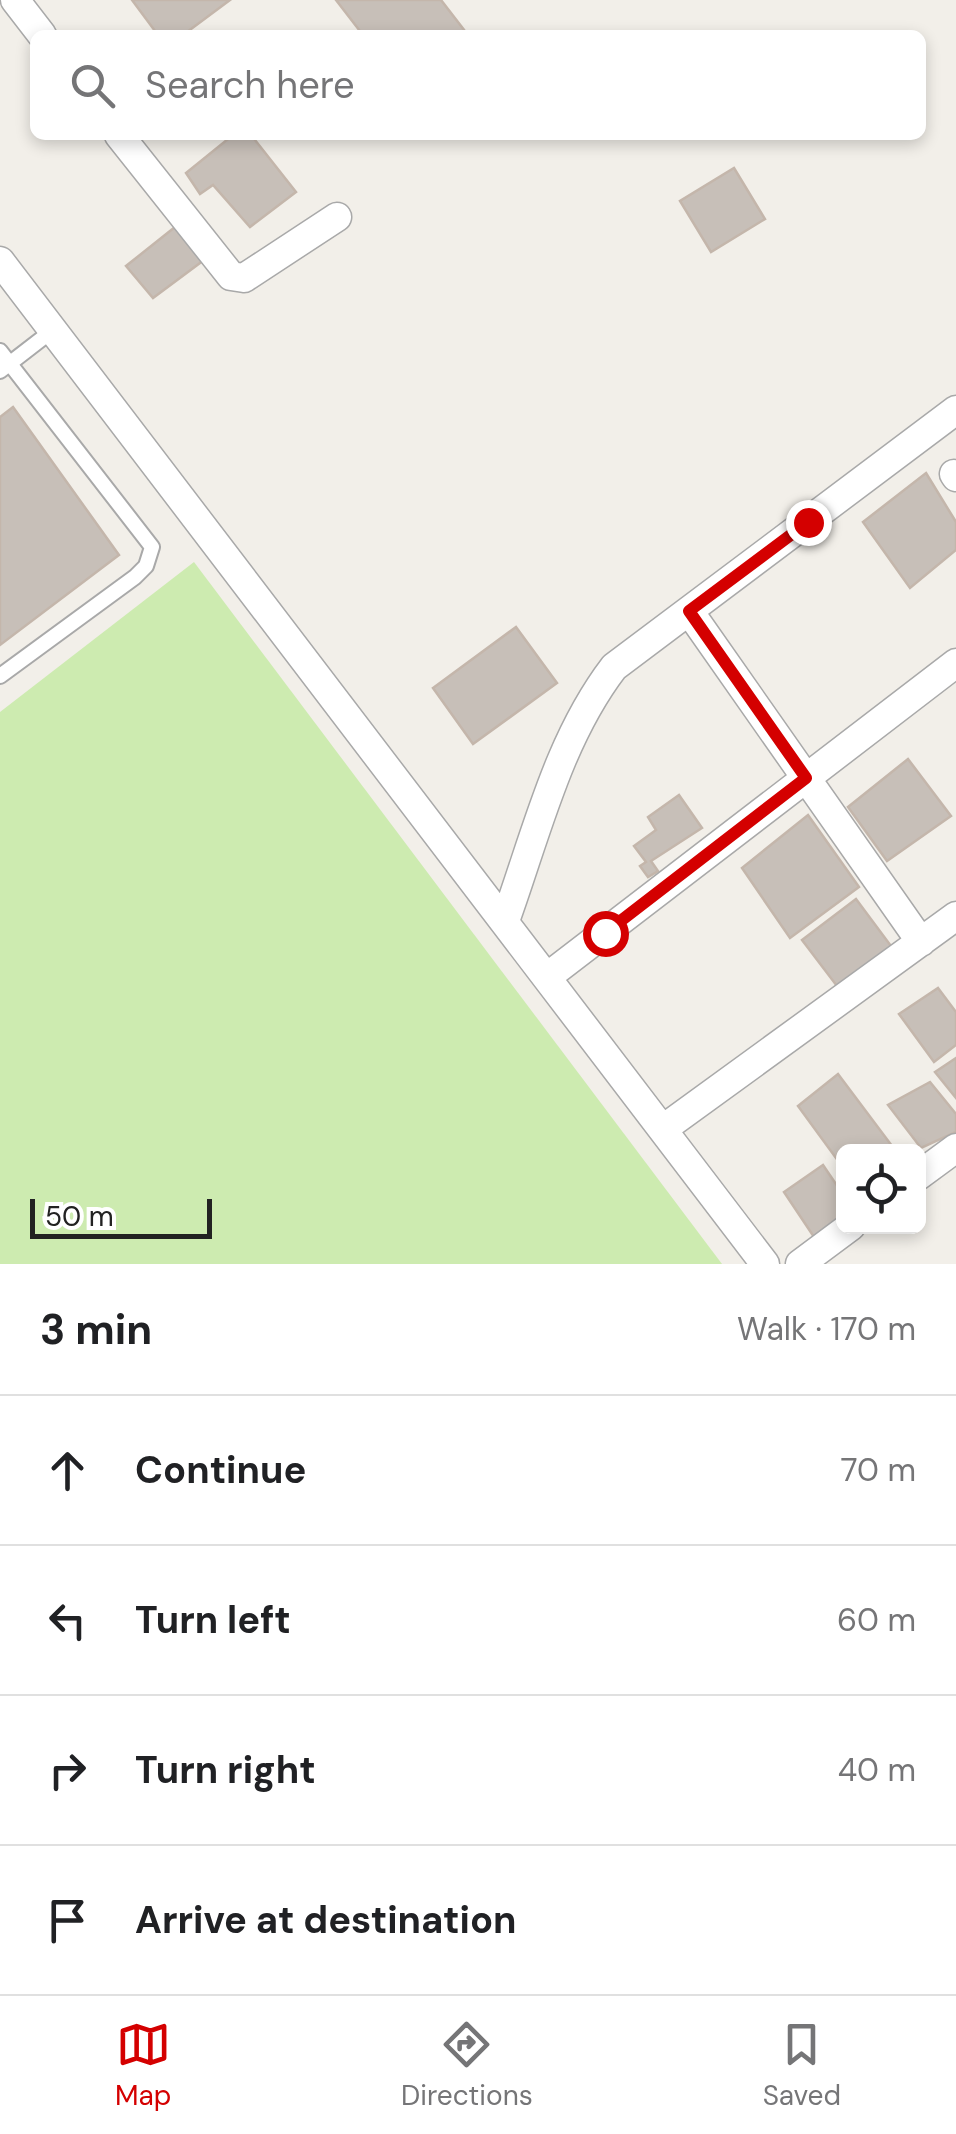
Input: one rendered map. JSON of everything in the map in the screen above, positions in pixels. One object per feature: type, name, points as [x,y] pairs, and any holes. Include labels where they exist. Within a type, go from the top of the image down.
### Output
[{"type":"street","points":[[15,0],[38,30]]},
{"type":"street","points":[[123,140],[231,276],[244,278],[337,217]]},
{"type":"street","points":[[0,261],[765,1264]]},
{"type":"street","points":[[505,921],[566,748],[590,700],[614,667],[956,410]]},
{"type":"street","points":[[689,611],[920,942]]},
{"type":"street","points":[[548,977],[956,663]]},
{"type":"street","points":[[663,1129],[956,916]]},
{"type":"street","points":[[926,1170],[956,1148]]},
{"type":"street","points":[[800,1264],[840,1234]]},
{"type":"lane","points":[[0,676],[135,578],[146,566],[152,547],[3,362],[52,330]]},
{"type":"green space","points":[[194,562],[722,1264],[0,1264],[0,712]]},
{"type":"building","points":[[132,0],[230,0],[190,30],[154,30]]},
{"type":"building","points":[[336,0],[441,0],[464,30],[359,30]]},
{"type":"building","points":[[227,140],[255,140],[296,192],[250,227],[213,185],[200,194],[186,173]]},
{"type":"building","points":[[734,168],[765,219],[711,252],[680,201]]},
{"type":"building","points":[[175,227],[204,260],[153,298],[126,266]]},
{"type":"building","points":[[13,407],[119,555],[0,645],[0,417]]},
{"type":"building","points":[[926,473],[956,522],[956,550],[910,588],[863,522]]},
{"type":"building","points":[[516,627],[557,683],[473,744],[433,688]]},
{"type":"building","points":[[908,759],[951,816],[887,861],[848,807]]},
{"type":"building","points":[[679,795],[702,828],[651,861],[658,871],[648,877],[640,866],[646,862],[634,846],[656,830],[648,817]]},
{"type":"building","points":[[808,815],[859,887],[790,938],[742,868]]},
{"type":"building","points":[[856,899],[891,946],[840,990],[802,940]]},
{"type":"building","points":[[938,988],[956,1012],[956,1045],[934,1062],[899,1014]]},
{"type":"building","points":[[956,1058],[956,1098],[935,1072]]},
{"type":"building","points":[[838,1074],[890,1144],[836,1144],[836,1158],[798,1106]]},
{"type":"building","points":[[930,1082],[956,1114],[956,1132],[926,1146],[918,1144],[888,1105]]},
{"type":"building","points":[[823,1165],[836,1184],[836,1227],[816,1240],[784,1192]]},
{"type":"route","points":[[605,933],[806,778],[689,611],[808,522]]}]
